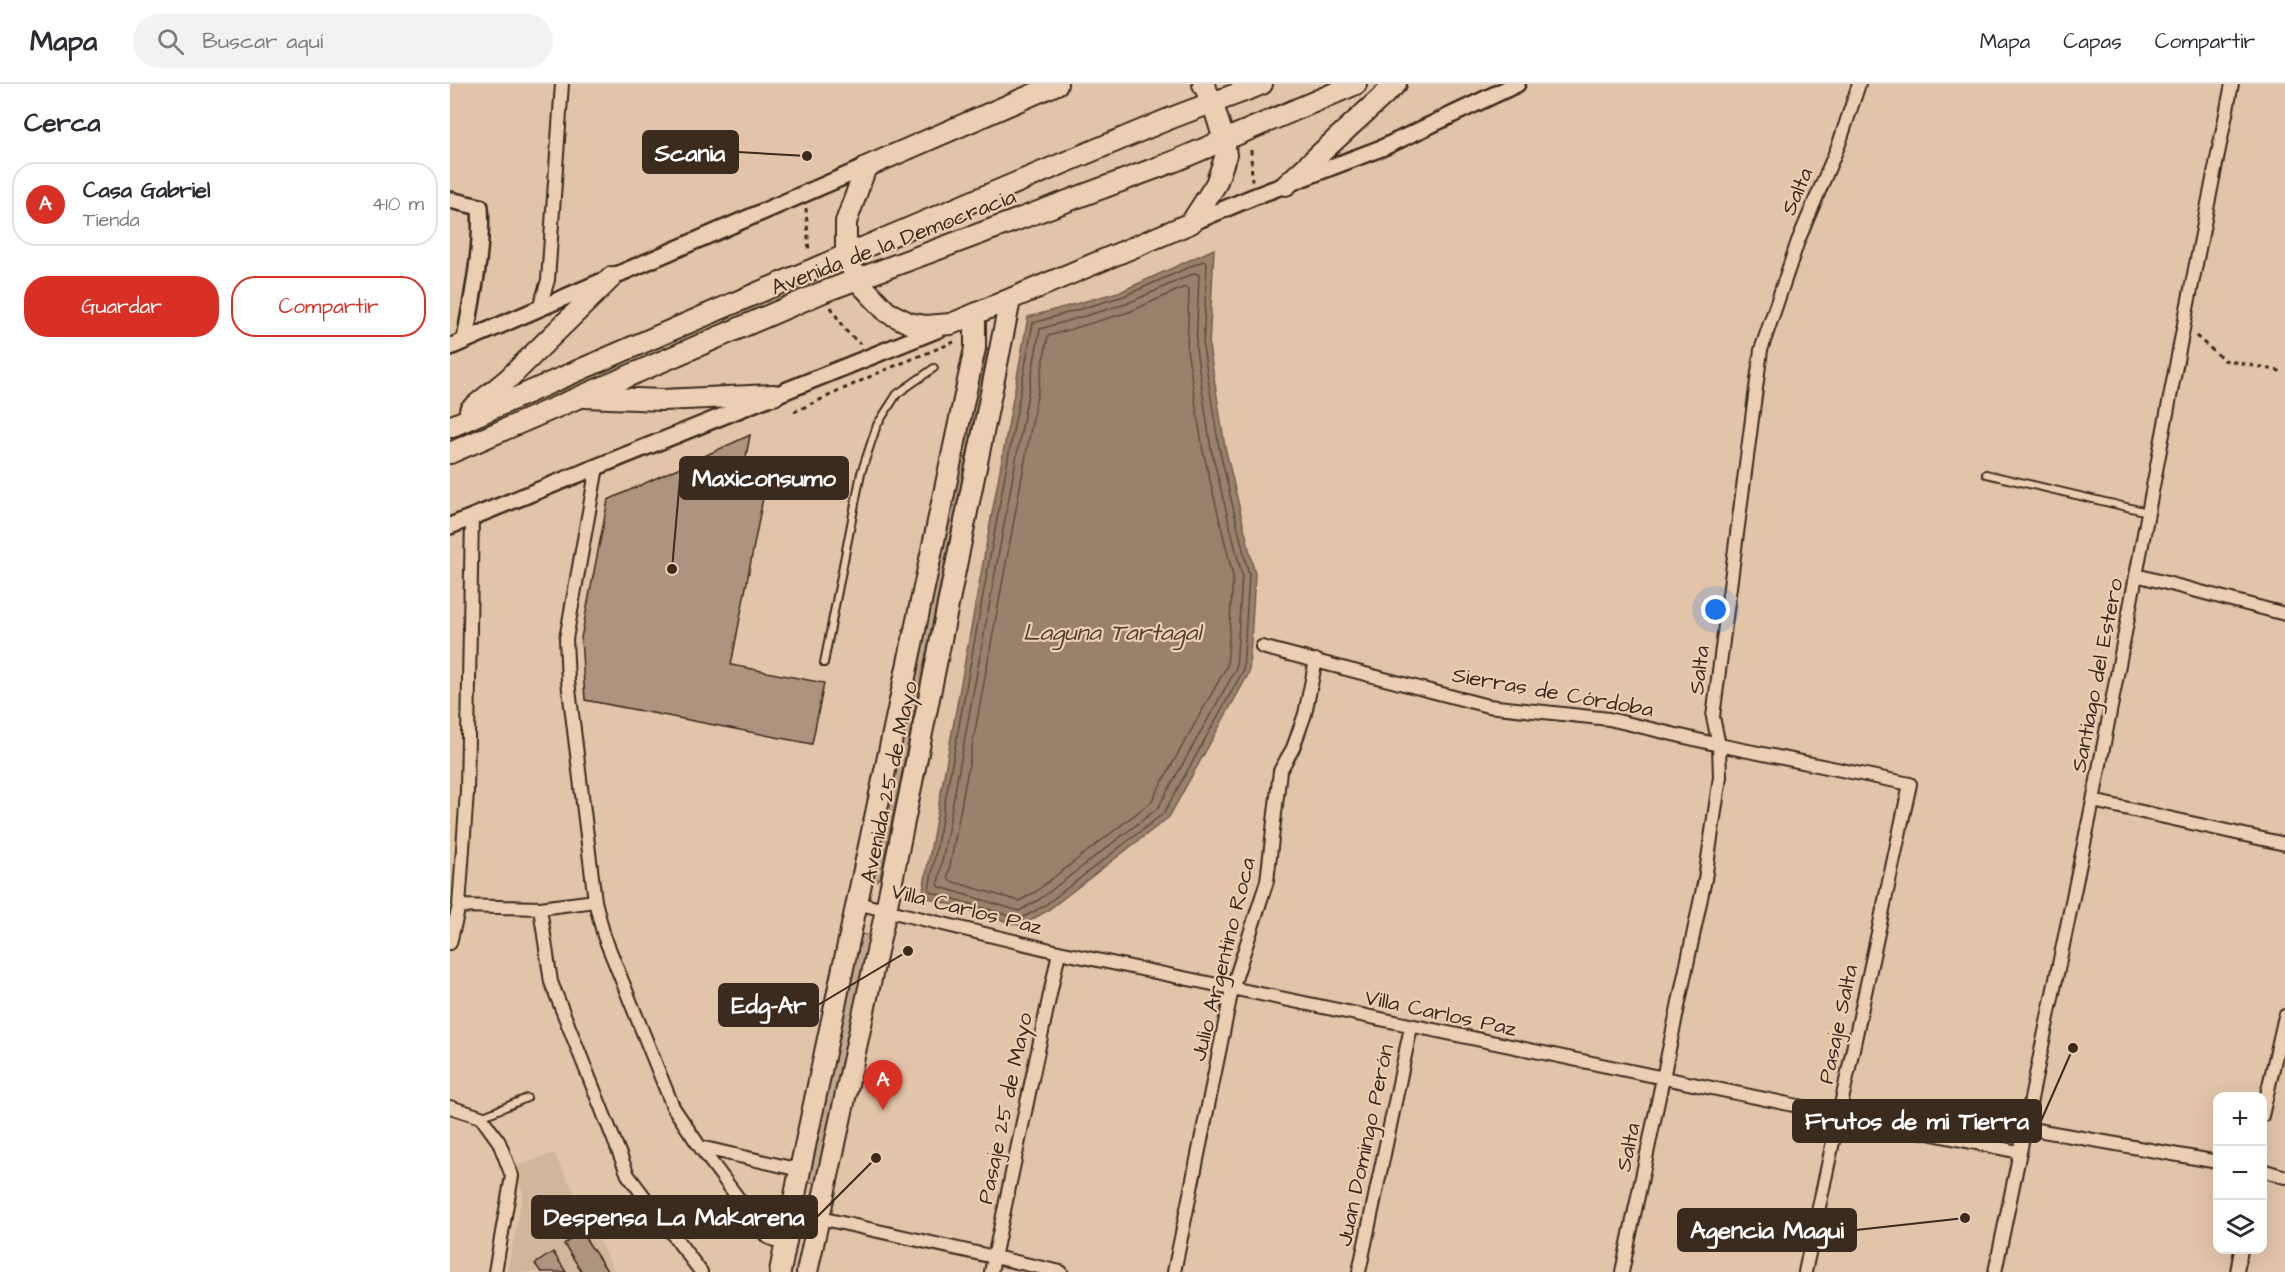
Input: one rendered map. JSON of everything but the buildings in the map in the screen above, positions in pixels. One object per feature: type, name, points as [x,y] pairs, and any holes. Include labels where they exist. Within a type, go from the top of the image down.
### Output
[{"type":"main road","points":[[1057,84],[1040,88],[866,167],[846,222],[846,254],[857,280],[887,312],[909,323],[958,331],[975,315],[1191,223],[1216,184],[1226,156],[1224,140],[1208,93]]},
{"type":"main road","name":"Avenida de la Democracia","points":[[450,425],[846,254],[1208,93],[1233,96],[1262,84]]},
{"type":"main road","name":"Avenida de la Democracia","points":[[450,453],[823,292],[911,257],[1175,161],[1356,84]]},
{"type":"main road","points":[[1286,185],[1396,84]]},
{"type":"main road","points":[[450,425],[508,379],[612,277]]},
{"type":"main road","name":"Avenida 25 de Mayo","points":[[807,1272],[886,910],[1010,300]]},
{"type":"main road","name":"Avenida 25 de Mayo","points":[[780,1272],[856,903],[975,348],[975,315]]},
{"type":"main road","points":[[578,397],[662,400],[774,396]]},
{"type":"street","points":[[539,309],[548,280],[562,84]]},
{"type":"street","points":[[1191,223],[1403,139],[1517,84]]},
{"type":"street","name":"Salta","points":[[1622,1272],[1706,879],[1720,777],[1719,745],[1713,717],[1761,350],[1798,241],[1839,144],[1859,84]]},
{"type":"street","name":"Santiago del Estero","points":[[1995,1272],[2093,801],[2232,84]]},
{"type":"street","points":[[450,347],[866,167]]},
{"type":"street","points":[[450,200],[480,207],[481,222],[475,278],[465,340]]},
{"type":"street","points":[[450,526],[774,396],[958,331]]},
{"type":"street","points":[[597,466],[566,639],[568,681],[595,901],[604,936],[673,1107],[767,1238],[786,1245]]},
{"type":"street","points":[[450,942],[459,906],[467,791],[472,517]]},
{"type":"street","points":[[2136,575],[2285,614]]},
{"type":"street","name":"Sierras de Córdoba","points":[[1262,647],[1488,706],[1609,719],[1719,745],[1910,784]]},
{"type":"street","name":"Julio Argentino Roca","points":[[1174,1272],[1232,989],[1267,881],[1280,771],[1293,748],[1305,714],[1316,660]]},
{"type":"street","name":"Pasaje Salta","points":[[1805,1272],[1910,784]]},
{"type":"street","points":[[2093,801],[2285,844]]},
{"type":"street","points":[[459,906],[540,908],[595,901]]},
{"type":"street","name":"Villa Carlos Paz","points":[[856,903],[1059,952],[2019,1152]]},
{"type":"street","points":[[540,908],[551,982],[628,1175],[700,1272]]},
{"type":"street","name":"Pasaje 25 de Mayo","points":[[991,1272],[1059,952]]},
{"type":"street","points":[[2267,1094],[2285,1016]]},
{"type":"street","name":"Juan Domingo Perón","points":[[1359,1272],[1411,1027]]},
{"type":"street","points":[[450,1107],[481,1117],[499,1142],[512,1176],[495,1272]]},
{"type":"street","points":[[2025,1128],[2213,1161]]},
{"type":"street","points":[[700,1147],[800,1170]]},
{"type":"street","points":[[2267,1172],[2285,1177]]},
{"type":"street","points":[[792,1212],[1061,1272]]},
{"type":"street","points":[[2237,1272],[2240,1254]]},
{"type":"lane","points":[[824,663],[861,473],[877,425],[897,394],[934,368]]},
{"type":"lane","points":[[1986,474],[2148,512]]},
{"type":"lane","points":[[481,1117],[527,1098]]},
{"type":"path","points":[[1251,150],[1253,197]]},
{"type":"path","points":[[805,199],[809,255]]},
{"type":"path","points":[[830,303],[844,329],[868,351]]},
{"type":"path","points":[[2184,324],[2224,360],[2285,372]]},
{"type":"path","points":[[794,412],[880,372],[958,331]]},
{"type":"shaded area","points":[[985,348],[988,352],[880,878],[876,881],[872,876]]},
{"type":"shaded area","points":[[861,934],[871,936],[817,1184],[807,1181]]},
{"type":"shaded area","points":[[554,1153],[615,1272],[507,1272],[523,1193],[515,1167]]},
{"type":"water","name":"Laguna Tartagal","points":[[1214,249],[1209,346],[1225,447],[1255,574],[1249,673],[1169,817],[1047,911],[1021,926],[922,896],[1028,317],[1122,291]]},
{"type":"place","name":"Scania","points":[[807,156]]},
{"type":"place","name":"Maxiconsumo","points":[[672,569]]},
{"type":"place","name":"Edg-Ar","points":[[908,951]]},
{"type":"place","name":"Frutos de mi Tierra","points":[[2073,1048]]},
{"type":"place","name":"Casa Gabriel","points":[[883,1110]]},
{"type":"place","name":"Despensa La Makarena","points":[[876,1158]]},
{"type":"place","name":"Agencia Magui","points":[[1965,1218]]}]
